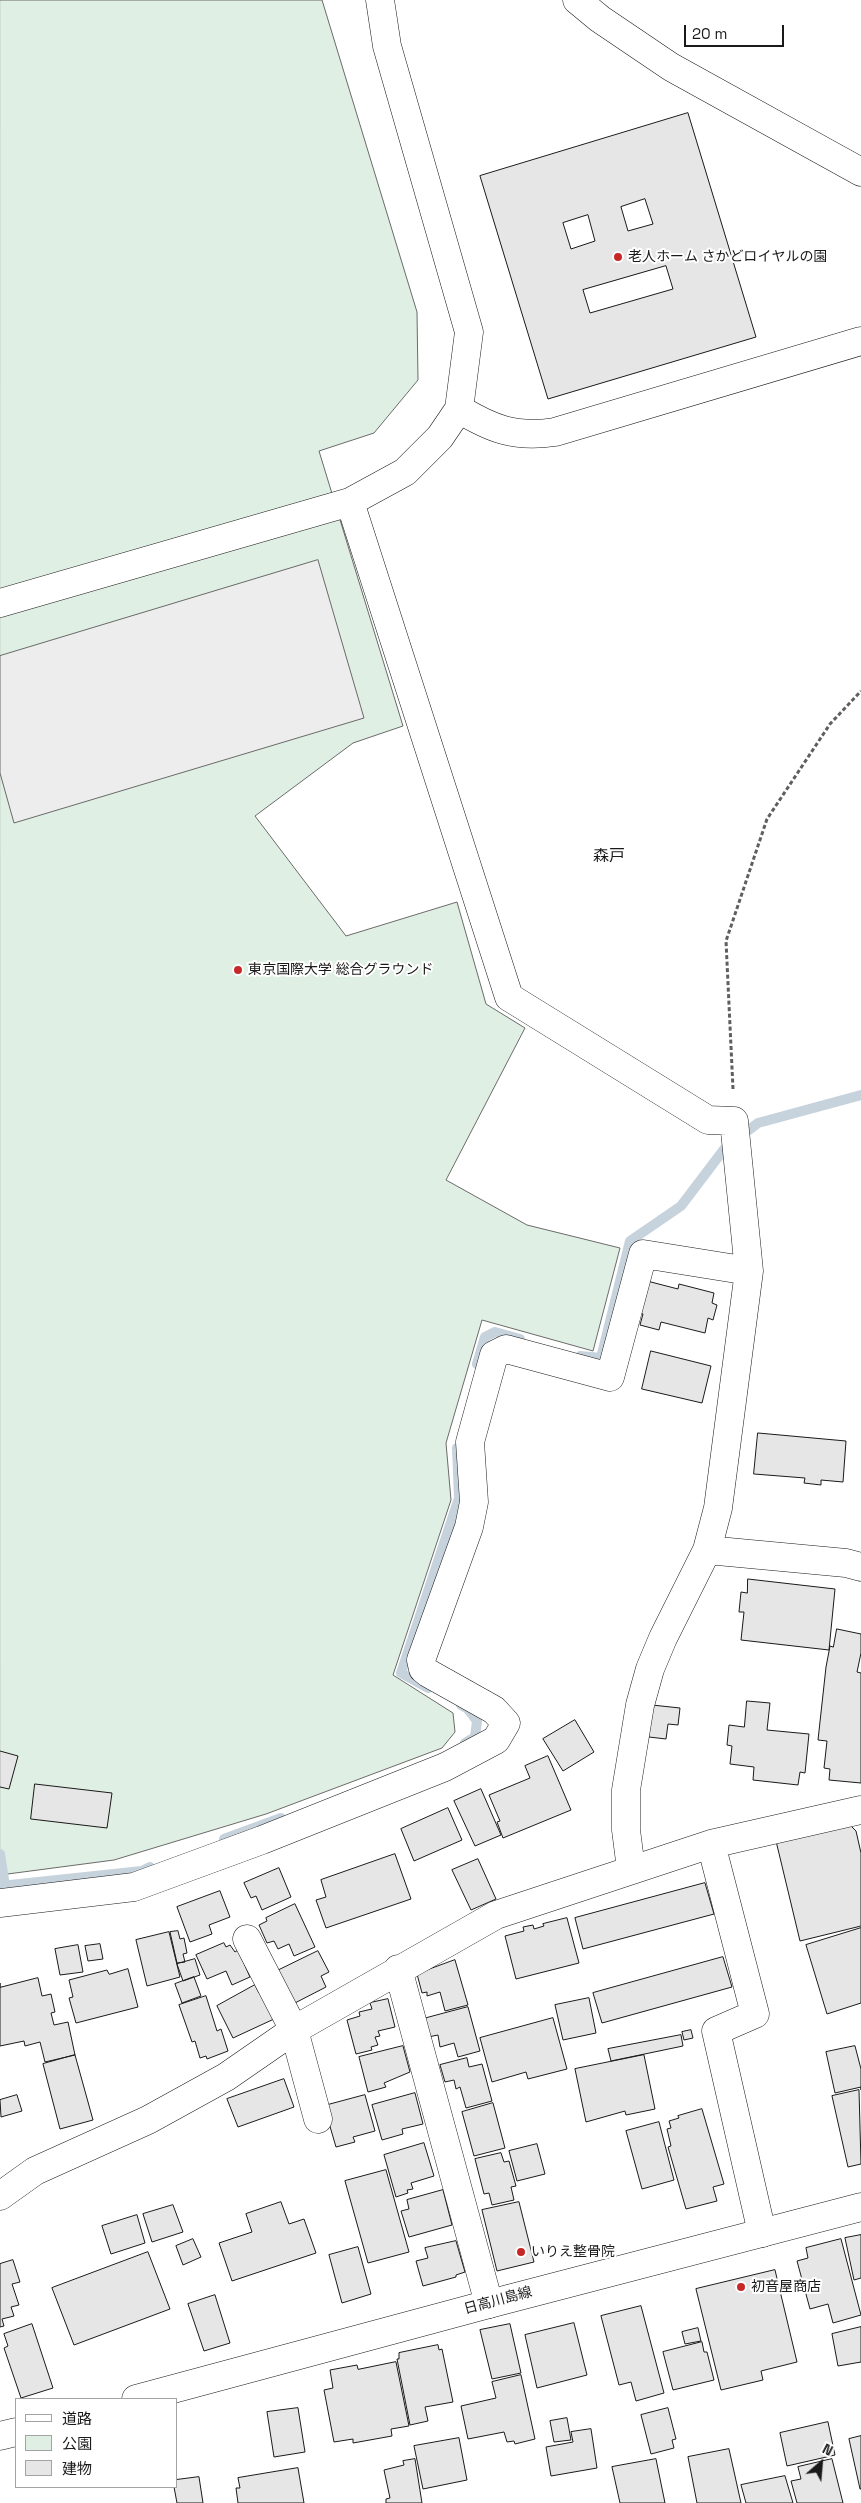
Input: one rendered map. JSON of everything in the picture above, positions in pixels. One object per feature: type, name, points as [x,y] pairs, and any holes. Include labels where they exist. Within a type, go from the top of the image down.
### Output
[{"type":"street","points":[[0,603],[350,502],[405,472],[440,437],[459,409],[469,332],[387,46],[380,0]]},
{"type":"street","points":[[577,0],[600,19],[671,67],[861,172]]},
{"type":"street","points":[[459,409],[487,426],[504,432],[538,435],[555,432],[861,341]]},
{"type":"street","points":[[350,502],[509,996],[708,1120],[734,1121],[749,1272],[718,1508],[707,1550],[663,1638],[650,1669],[640,1705],[626,1790],[626,1830],[631,1869]]},
{"type":"street","points":[[0,1903],[134,1887],[262,1840],[444,1768],[496,1740],[506,1723],[494,1710],[428,1673],[423,1669],[421,1660],[469,1526],[474,1502],[470,1442],[494,1355],[506,1349],[610,1377],[643,1254],[749,1272]]},
{"type":"street","points":[[707,1550],[846,1563],[861,1567]]},
{"type":"street","points":[[0,2196],[35,2171],[148,2120],[226,2077],[294,2030],[496,1915],[711,1844],[861,1810]]},
{"type":"street","points":[[711,1844],[755,2014],[716,2031],[762,2233]]},
{"type":"street","points":[[247,1939],[294,2030],[318,2119]]},
{"type":"street","points":[[398,1970],[488,2304]]},
{"type":"street","name":"日高川島線","points":[[140,2398],[488,2304],[861,2207]]},
{"type":"street","points":[[0,2436],[15,2432]]},
{"type":"path","points":[[734,1121],[726,940],[767,819],[830,724],[861,690]]},
{"type":"green space","name":"東京国際大学 総合グラウンド","points":[[0,0],[322,0],[417,312],[418,380],[374,433],[319,451],[403,726],[353,743],[255,816],[346,936],[457,902],[486,1004],[525,1028],[446,1180],[527,1225],[620,1248],[593,1351],[482,1320],[446,1443],[451,1500],[393,1675],[453,1713],[455,1732],[442,1748],[266,1814],[114,1860],[0,1875]]},
{"type":"shaded area","points":[[318,560],[364,718],[14,823],[0,773],[0,656]]},
{"type":"building","name":"老人ホーム さかどロイヤルの園","points":[[688,113],[756,337],[548,399],[480,176]],"holes":[[[645,199],[653,224],[628,231],[621,207]],[[588,215],[595,241],[571,249],[563,223]],[[666,266],[673,289],[590,313],[583,290]]]},
{"type":"building","points":[[647,1281],[678,1289],[679,1284],[714,1293],[712,1303],[717,1305],[713,1320],[708,1318],[705,1333],[661,1322],[659,1330],[640,1325],[643,1314],[639,1312]]},
{"type":"building","points":[[651,1351],[711,1366],[702,1403],[642,1389]]},
{"type":"building","points":[[758,1433],[846,1441],[843,1482],[821,1480],[821,1485],[804,1483],[805,1478],[754,1474]]},
{"type":"building","points":[[748,1579],[835,1589],[829,1650],[741,1640],[744,1612],[739,1612],[741,1592],[747,1593]]},
{"type":"building","points":[[837,1629],[861,1634],[861,1653],[857,1672],[861,1673],[861,1783],[829,1780],[830,1769],[824,1768],[827,1741],[818,1740],[826,1667],[830,1646],[833,1647]]},
{"type":"building","points":[[747,1701],[770,1703],[767,1730],[809,1734],[805,1773],[800,1772],[798,1785],[753,1780],[754,1767],[730,1764],[732,1746],[727,1745],[729,1725],[744,1727]]},
{"type":"building","points":[[652,1705],[680,1708],[678,1725],[668,1724],[666,1739],[649,1737]]},
{"type":"building","points":[[575,1720],[594,1752],[563,1771],[543,1739]]},
{"type":"building","points":[[0,1751],[18,1756],[9,1789],[0,1787]]},
{"type":"building","points":[[548,1756],[571,1810],[503,1838],[497,1822],[500,1821],[489,1795],[530,1778],[525,1766]]},
{"type":"building","points":[[35,1784],[112,1793],[107,1828],[31,1819]]},
{"type":"building","points":[[481,1789],[501,1835],[475,1846],[454,1801]]},
{"type":"building","points":[[448,1808],[462,1840],[414,1861],[401,1829]]},
{"type":"building","points":[[849,1824],[856,1831],[861,1853],[861,1926],[800,1941],[776,1841]]},
{"type":"building","points":[[395,1854],[411,1899],[326,1928],[316,1900],[326,1897],[321,1880]]},
{"type":"building","points":[[478,1859],[496,1899],[471,1910],[452,1870]]},
{"type":"building","points":[[279,1868],[291,1897],[262,1910],[256,1896],[251,1898],[244,1883]]},
{"type":"building","points":[[705,1883],[714,1914],[583,1949],[575,1918]]},
{"type":"building","points":[[220,1891],[230,1917],[209,1925],[212,1934],[190,1942],[177,1907]]},
{"type":"building","points":[[295,1904],[315,1947],[294,1956],[289,1944],[278,1949],[274,1941],[267,1943],[259,1925],[267,1921],[266,1918]]},
{"type":"building","points":[[567,1918],[579,1963],[516,1979],[505,1936],[524,1931],[523,1927],[533,1925],[534,1929],[544,1926],[543,1924]]},
{"type":"building","points":[[861,1928],[861,2003],[827,2014],[806,1945]]},
{"type":"building","points":[[178,1931],[180,1939],[184,1938],[187,1953],[183,1954],[185,1962],[177,1963],[170,1932]]},
{"type":"building","points":[[169,1932],[180,1977],[147,1986],[136,1940]]},
{"type":"building","points":[[224,1943],[226,1947],[230,1945],[235,1952],[238,1950],[250,1977],[232,1985],[226,1971],[207,1979],[196,1955]]},
{"type":"building","points":[[100,1944],[103,1959],[88,1961],[85,1946]]},
{"type":"building","points":[[78,1945],[83,1972],[60,1975],[55,1949]]},
{"type":"building","points":[[318,1951],[329,1972],[321,1976],[326,1987],[293,2004],[277,1971]]},
{"type":"building","points":[[723,1957],[732,1987],[602,2023],[593,1993]]},
{"type":"building","points":[[195,1959],[200,1975],[183,1981],[177,1964]]},
{"type":"building","points":[[455,1960],[468,2005],[445,2011],[440,1992],[427,1996],[427,1992],[422,1993],[417,1974]]},
{"type":"building","points":[[128,1969],[138,2007],[76,2023],[69,1998],[73,1997],[69,1980],[107,1970],[109,1974]]},
{"type":"building","points":[[194,1977],[201,1996],[182,2003],[175,1984]]},
{"type":"building","points":[[38,1978],[42,1996],[51,1994],[55,2012],[51,2013],[54,2025],[68,2022],[75,2055],[45,2062],[40,2042],[25,2046],[24,2041],[0,2046],[0,1987]]},
{"type":"building","points":[[255,1985],[259,1993],[262,1992],[274,2019],[233,2038],[217,2006]]},
{"type":"building","points":[[206,1996],[217,2031],[221,2029],[228,2051],[207,2059],[206,2056],[200,2058],[195,2041],[192,2042],[179,2005]]},
{"type":"building","points":[[589,1998],[596,2033],[563,2040],[555,2005]]},
{"type":"building","points":[[388,1999],[395,2027],[378,2031],[380,2036],[375,2037],[378,2045],[371,2047],[372,2050],[356,2054],[347,2020],[360,2016],[359,2012],[372,2009],[370,2003]]},
{"type":"building","points":[[468,2007],[480,2051],[458,2057],[454,2043],[440,2047],[438,2035],[428,2037],[423,2019]]},
{"type":"building","points":[[553,2018],[567,2069],[528,2079],[526,2072],[492,2082],[480,2038]]},
{"type":"building","points":[[691,2030],[693,2038],[684,2040],[682,2032]]},
{"type":"building","points":[[681,2035],[683,2046],[611,2061],[608,2049]]},
{"type":"building","points":[[403,2046],[410,2072],[384,2083],[386,2087],[368,2092],[359,2057]]},
{"type":"building","points":[[855,2046],[861,2069],[861,2087],[835,2093],[826,2052]]},
{"type":"building","points":[[75,2055],[93,2120],[60,2129],[43,2064]]},
{"type":"building","points":[[644,2055],[655,2109],[626,2115],[625,2111],[586,2122],[575,2069]]},
{"type":"building","points":[[467,2058],[469,2067],[482,2064],[492,2101],[466,2108],[460,2087],[456,2089],[454,2080],[445,2082],[440,2065]]},
{"type":"building","points":[[284,2079],[294,2107],[238,2127],[227,2099]]},
{"type":"building","points":[[859,2090],[861,2164],[848,2167],[832,2096]]},
{"type":"building","points":[[415,2093],[423,2124],[402,2129],[403,2134],[382,2140],[372,2105]]},
{"type":"building","points":[[17,2095],[22,2111],[1,2117],[0,2100]]},
{"type":"building","points":[[365,2095],[375,2131],[353,2137],[355,2142],[336,2147],[324,2106]]},
{"type":"building","points":[[493,2103],[505,2148],[474,2156],[462,2112]]},
{"type":"building","points":[[702,2109],[724,2184],[713,2187],[717,2201],[686,2209],[668,2147],[671,2146],[667,2129],[671,2128],[669,2121],[679,2118],[678,2116]]},
{"type":"building","points":[[659,2122],[674,2180],[642,2189],[626,2131]]},
{"type":"building","points":[[424,2143],[434,2176],[411,2183],[413,2189],[407,2190],[408,2193],[396,2197],[384,2155]]},
{"type":"building","points":[[537,2144],[545,2174],[517,2181],[509,2151]]},
{"type":"building","points":[[501,2153],[504,2162],[509,2161],[516,2186],[511,2187],[514,2200],[492,2205],[489,2193],[484,2194],[475,2159]]},
{"type":"building","points":[[386,2170],[409,2252],[368,2263],[345,2181]]},
{"type":"building","points":[[443,2190],[452,2225],[409,2237],[401,2211],[409,2209],[407,2200]]},
{"type":"building","points":[[281,2202],[289,2224],[304,2219],[316,2253],[232,2281],[219,2243],[252,2232],[246,2214]]},
{"type":"building","points":[[519,2202],[534,2262],[497,2271],[482,2210]]},
{"type":"building","points":[[173,2205],[183,2232],[152,2242],[143,2214]]},
{"type":"building","points":[[137,2215],[145,2243],[111,2254],[102,2226]]},
{"type":"building","points":[[861,2235],[861,2278],[854,2280],[845,2238]]},
{"type":"building","points":[[193,2239],[201,2257],[183,2265],[176,2246]]},
{"type":"building","points":[[841,2239],[861,2315],[833,2323],[828,2304],[810,2309],[797,2261],[808,2258],[806,2248]]},
{"type":"building","points":[[456,2241],[465,2272],[456,2275],[456,2277],[423,2286],[416,2261],[428,2258],[425,2248]]},
{"type":"building","points":[[358,2247],[371,2294],[342,2303],[329,2255]]},
{"type":"building","points":[[148,2252],[170,2309],[74,2345],[52,2288]]},
{"type":"building","points":[[13,2260],[20,2282],[12,2284],[19,2305],[11,2307],[14,2316],[2,2319],[4,2326],[0,2327],[0,2264]]},
{"type":"building","points":[[775,2270],[797,2362],[761,2371],[763,2380],[721,2390],[696,2289]]},
{"type":"building","points":[[215,2295],[230,2343],[204,2351],[188,2304]]},
{"type":"building","points":[[641,2306],[664,2393],[636,2401],[631,2382],[619,2385],[601,2316]]},
{"type":"building","points":[[574,2323],[587,2375],[537,2388],[525,2335]]},
{"type":"building","points":[[32,2324],[53,2388],[21,2398],[4,2348],[8,2346],[4,2334]]},
{"type":"building","points":[[510,2324],[521,2373],[492,2379],[480,2330]]},
{"type":"building","points":[[861,2327],[861,2362],[838,2366],[832,2334]]},
{"type":"building","points":[[698,2328],[701,2341],[685,2344],[682,2332]]},
{"type":"building","points":[[702,2342],[704,2352],[707,2352],[714,2380],[673,2390],[663,2352]]},
{"type":"building","points":[[438,2345],[439,2350],[442,2349],[453,2402],[425,2407],[428,2421],[410,2425],[397,2359],[399,2359],[399,2353]]},
{"type":"building","points":[[396,2362],[409,2426],[391,2429],[392,2436],[353,2443],[353,2439],[334,2442],[324,2390],[333,2388],[330,2370],[357,2365],[358,2369]]},
{"type":"building","points":[[521,2375],[535,2439],[515,2444],[514,2441],[507,2442],[504,2432],[468,2439],[461,2406],[496,2398],[492,2382]]},
{"type":"building","points":[[298,2408],[305,2452],[274,2457],[267,2412]]},
{"type":"building","points":[[668,2408],[676,2439],[672,2440],[674,2448],[651,2454],[641,2415]]},
{"type":"building","points":[[567,2418],[571,2440],[554,2442],[550,2421]]},
{"type":"building","points":[[828,2422],[835,2455],[787,2466],[780,2433]]},
{"type":"building","points":[[591,2429],[597,2468],[551,2476],[546,2447],[573,2442],[571,2432]]},
{"type":"building","points":[[861,2436],[861,2489],[860,2489],[849,2439]]},
{"type":"building","points":[[459,2438],[467,2480],[423,2489],[414,2446]]},
{"type":"building","points":[[729,2449],[741,2503],[697,2503],[688,2457]]},
{"type":"building","points":[[415,2459],[422,2503],[386,2503],[386,2499],[390,2498],[384,2470],[404,2465],[403,2461]]},
{"type":"building","points":[[656,2459],[665,2503],[620,2503],[612,2467]]},
{"type":"building","points":[[832,2459],[843,2503],[797,2503],[791,2481],[801,2479],[798,2467]]},
{"type":"building","points":[[298,2468],[304,2503],[238,2503],[236,2488],[240,2488],[238,2478]]},
{"type":"building","points":[[785,2476],[793,2503],[746,2503],[741,2485]]},
{"type":"building","points":[[199,2477],[203,2503],[177,2503],[174,2488],[178,2488],[178,2480]]},
{"type":"waterway","points":[[580,1356],[601,1358],[630,1241],[681,1206],[725,1148],[758,1123],[861,1095]]},
{"type":"waterway","points":[[477,1364],[485,1337],[495,1332],[520,1339]]},
{"type":"waterway","points":[[428,1688],[401,1673],[459,1498],[457,1448]]},
{"type":"waterway","points":[[461,1705],[468,1709],[477,1721],[475,1737],[465,1743]]},
{"type":"waterway","points":[[224,1839],[281,1818]]},
{"type":"waterway","points":[[0,1854],[5,1886]]},
{"type":"waterway","points":[[0,1886],[142,1871],[150,1867]]},
{"type":"place","name":"老人ホーム さかどロイヤルの園","points":[[618,257]]},
{"type":"place","name":"東京国際大学 総合グラウンド","points":[[238,970]]},
{"type":"place","name":"いりえ整骨院","points":[[521,2252]]},
{"type":"place","name":"初音屋商店","points":[[741,2287]]},
{"type":"district","name":"森戸","points":[[609,857]]}]
